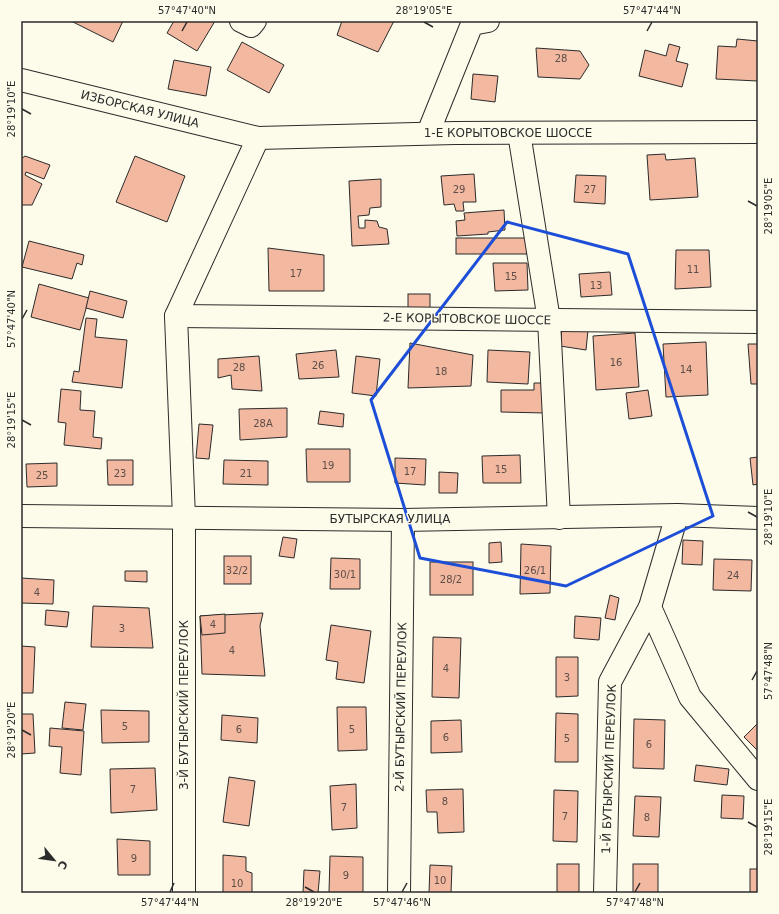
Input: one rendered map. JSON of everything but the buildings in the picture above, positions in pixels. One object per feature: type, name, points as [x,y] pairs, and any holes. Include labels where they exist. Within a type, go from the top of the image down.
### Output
[{"type":"street","points":[[241,21],[251,26],[255,21]]},
{"type":"street","points":[[428,134],[472,24],[488,21]]},
{"type":"street","name":"ИЗБОРСКАЯ УЛИЦА","points":[[21,80],[258,138]]},
{"type":"street","name":"1-Е КОРЫТОВСКОЕ ШОССЕ","points":[[258,138],[428,134],[758,132]]},
{"type":"street","points":[[519,133],[549,320],[559,518]]},
{"type":"street","points":[[176,316],[258,138]]},
{"type":"street","name":"2-Е КОРЫТОВСКОЕ ШОССЕ","points":[[176,316],[758,322]]},
{"type":"street","name":"3-Й БУТЫРСКИЙ ПЕРЕУЛОК","points":[[176,316],[184,518],[184,893]]},
{"type":"street","name":"БУТЫРСКАЯ УЛИЦА","points":[[21,516],[403,520],[678,515],[758,518]]},
{"type":"street","name":"1-Й БУТЫРСКИЙ ПЕРЕУЛОК","points":[[605,893],[610,682],[650,607],[678,515]]},
{"type":"street","name":"2-Й БУТЫРСКИЙ ПЕРЕУЛОК","points":[[399,893],[403,520]]},
{"type":"street","points":[[650,607],[690,697],[758,779]]},
{"type":"highlighted area","points":[[507,222],[628,254],[713,516],[566,586],[420,558],[371,400]]}]
